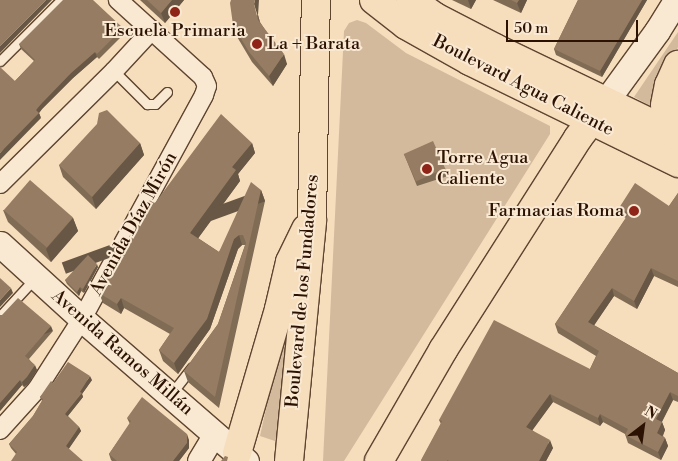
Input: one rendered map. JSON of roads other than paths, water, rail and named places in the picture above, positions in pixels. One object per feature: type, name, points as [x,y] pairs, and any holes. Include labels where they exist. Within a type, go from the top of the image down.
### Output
[{"type":"main road","name":"Boulevard de los Fundadores","points":[[289,461],[312,220],[316,0]]},
{"type":"main road","name":"Boulevard Agua Caliente","points":[[374,0],[406,25],[470,61],[598,111],[674,134]]},
{"type":"main road","name":"Boulevard Agua Caliente","points":[[412,0],[435,18],[598,111],[678,163]]},
{"type":"main road","points":[[379,461],[443,350],[598,111],[657,30],[676,0]]},
{"type":"main road","points":[[674,134],[666,118],[665,105],[669,86],[678,66]]},
{"type":"main road","points":[[242,457],[290,262],[300,238],[312,220]]},
{"type":"main road","name":"Avenida Ramos Millán","points":[[0,244],[82,319],[242,457]]},
{"type":"street","points":[[0,184],[114,71],[152,30],[118,0]]},
{"type":"street","name":"Avenida Díaz Mirón","points":[[0,430],[36,389],[82,319],[204,95],[207,86],[203,77],[152,30]]},
{"type":"street","points":[[199,461],[215,434]]},
{"type":"lane","points":[[0,61],[61,0]]},
{"type":"lane","points":[[114,71],[148,104],[155,104],[167,92]]},
{"type":"lane","points":[[0,316],[36,277]]},
{"type":"lane","points":[[170,395],[195,362]]},
{"type":"place","name":"Escuela Primaria","points":[[175,12]]},
{"type":"place","name":"La + Barata","points":[[257,44]]},
{"type":"place","name":"Torre Agua Caliente","points":[[427,169]]},
{"type":"place","name":"Farmacias Roma","points":[[634,211]]}]
